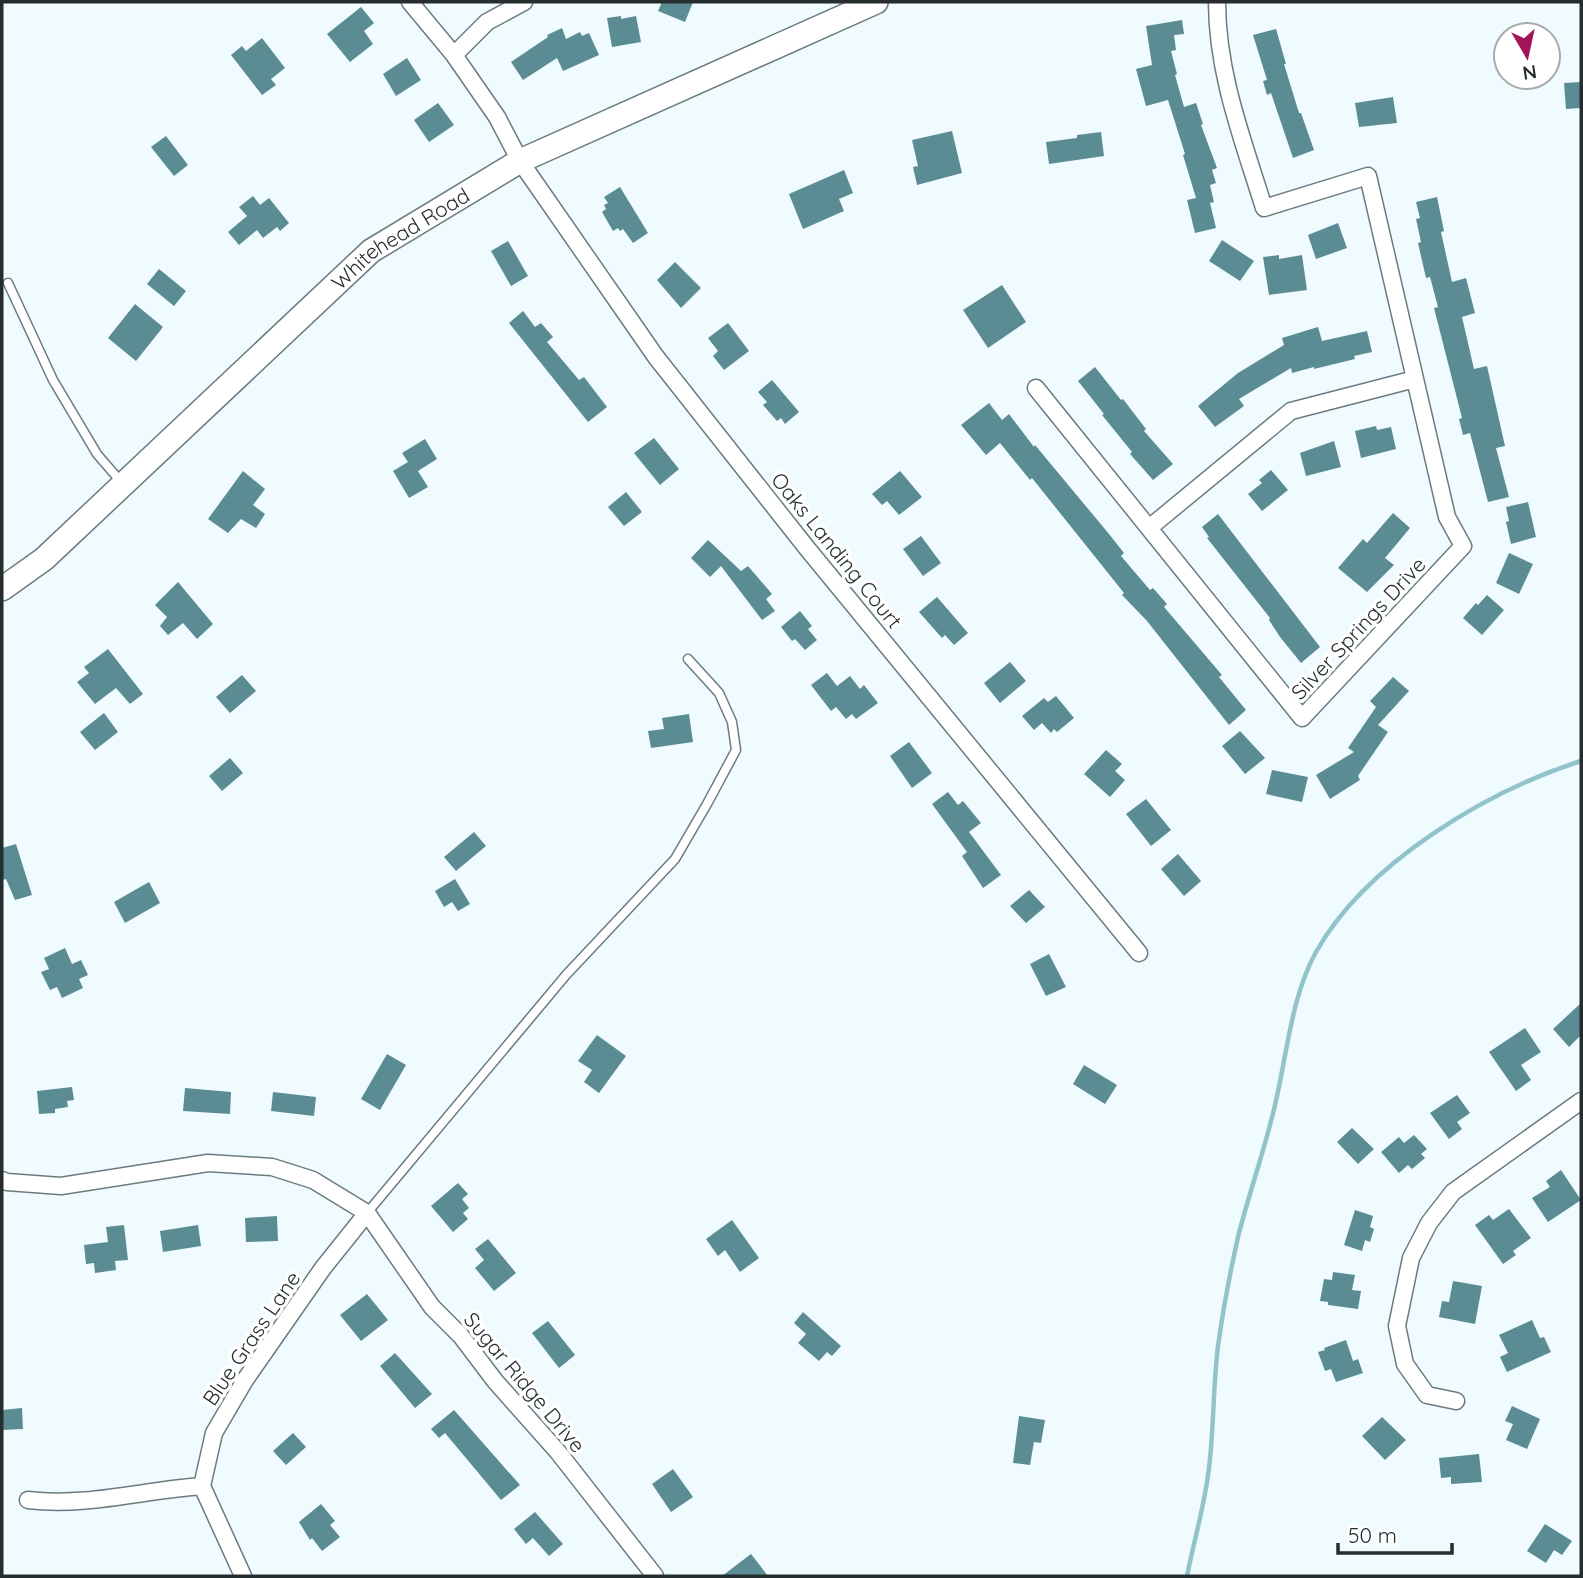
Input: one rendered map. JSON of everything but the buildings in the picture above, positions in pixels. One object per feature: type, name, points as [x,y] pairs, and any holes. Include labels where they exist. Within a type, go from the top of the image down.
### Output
[{"type":"street","name":"Oaks Landing Court","points":[[410,2],[454,55],[498,117],[520,160],[656,357],[806,547],[1139,953]]},
{"type":"street","points":[[454,55],[487,22],[524,2]]},
{"type":"street","name":"Silver Springs Drive","points":[[1036,388],[1302,718],[1463,547],[1447,517],[1368,176],[1264,208],[1224,77],[1217,2]]},
{"type":"street","name":"Whitehead Road","points":[[2,589],[44,559],[371,251],[520,160],[871,3]]},
{"type":"street","points":[[1149,528],[1291,411],[1415,379]]},
{"type":"street","points":[[1456,1401],[1427,1395],[1405,1364],[1397,1326],[1411,1258],[1429,1223],[1453,1192],[1581,1101]]},
{"type":"street","points":[[2,1180],[54,1186],[208,1163],[272,1167],[313,1180],[368,1213]]},
{"type":"street","name":"Blue Grass Lane","points":[[202,1486],[214,1433],[245,1380],[323,1268],[368,1213]]},
{"type":"street","name":"Sugar Ridge Drive","points":[[368,1213],[432,1307],[461,1336],[495,1381],[558,1452],[655,1576]]},
{"type":"street","points":[[28,1500],[51,1503],[130,1497],[164,1489],[202,1486],[243,1576]]},
{"type":"lane","points":[[8,282],[52,380],[97,454],[124,485]]},
{"type":"lane","points":[[368,1213],[566,975],[675,859],[707,804],[736,750],[732,722],[719,693],[688,659]]},
{"type":"waterway","points":[[1187,1576],[1207,1482],[1218,1346],[1229,1278],[1242,1220],[1267,1138],[1295,1007],[1316,952],[1338,919],[1365,889],[1397,860],[1432,834],[1507,791],[1581,761]]}]
